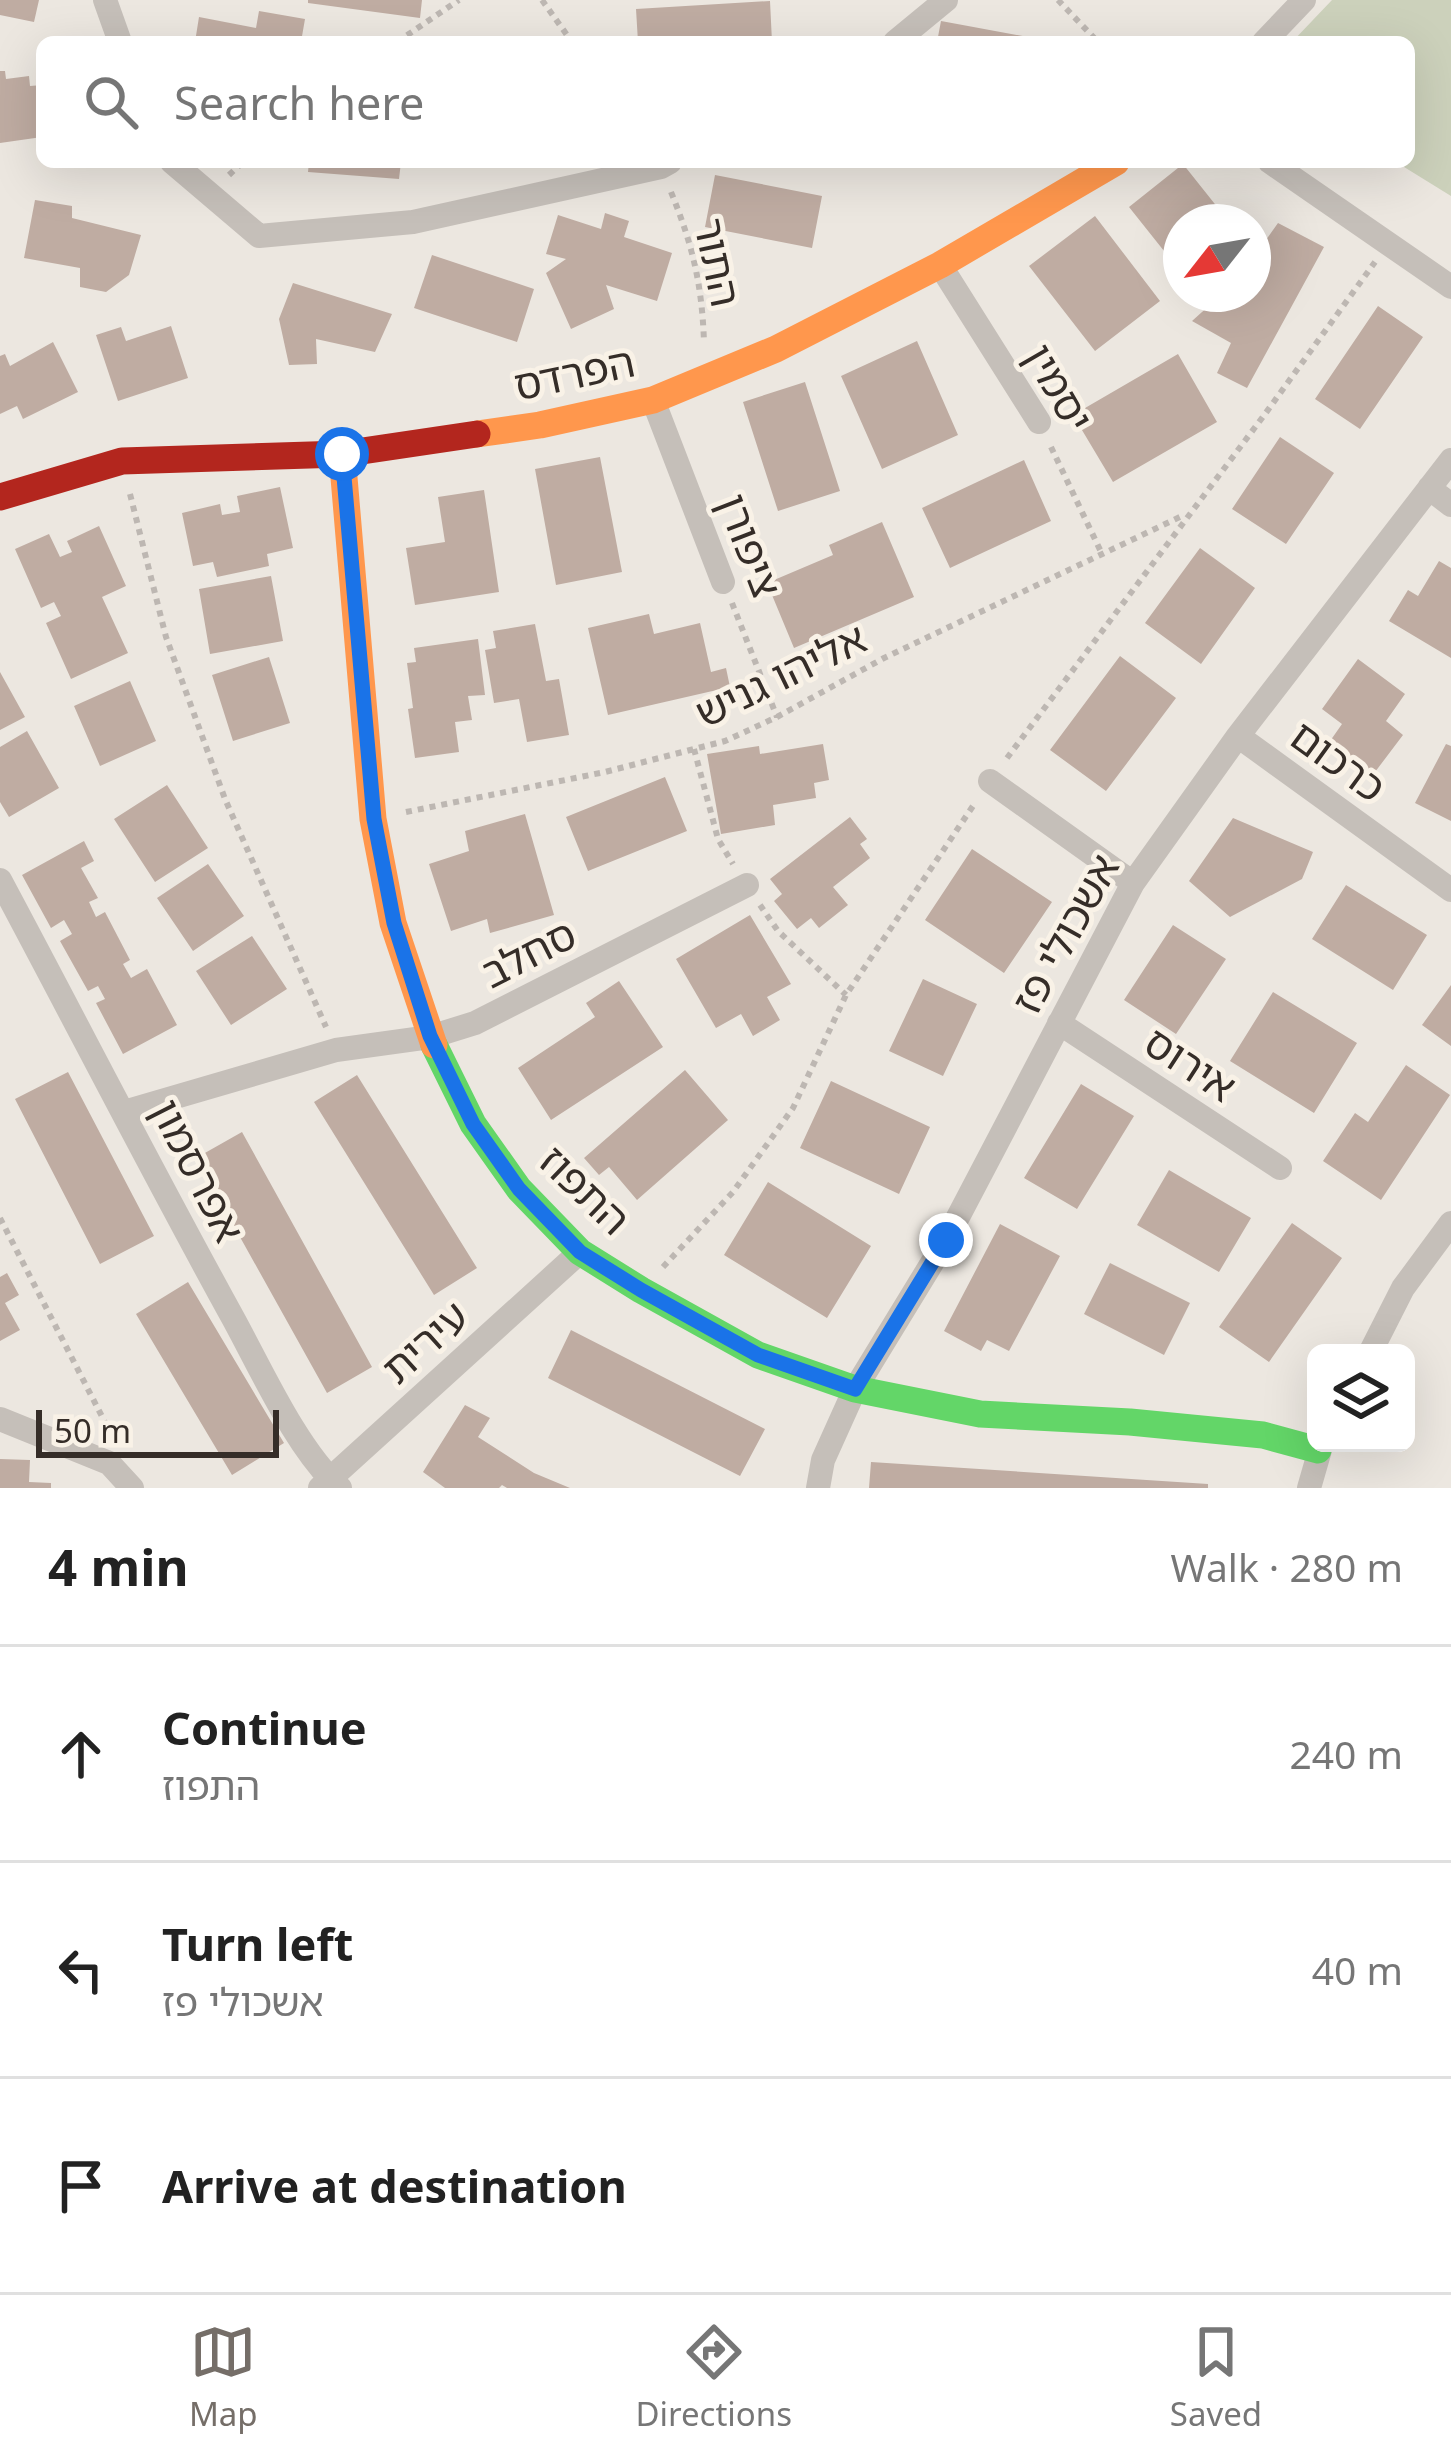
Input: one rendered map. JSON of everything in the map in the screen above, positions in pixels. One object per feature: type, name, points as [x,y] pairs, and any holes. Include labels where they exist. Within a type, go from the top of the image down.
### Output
[{"type":"street","points":[[105,0],[118,36]]},
{"type":"street","points":[[902,36],[946,0]]},
{"type":"street","points":[[1270,36],[1304,0]]},
{"type":"street","points":[[179,168],[259,236],[413,222],[648,168]]},
{"type":"street","name":"הפרדס","points":[[0,496],[122,461],[342,454],[540,425],[653,400],[776,350],[940,266],[1105,168]]},
{"type":"street","points":[[1279,168],[1451,287]]},
{"type":"street","name":"יסמין","points":[[940,266],[1039,422]]},
{"type":"street","name":"ציפורן","points":[[653,400],[723,581]]},
{"type":"street","name":"התפוז","points":[[342,454],[374,819],[394,923],[430,1036],[473,1124],[519,1189],[580,1252],[758,1355],[855,1389],[980,1414],[1130,1422],[1263,1435],[1307,1444]]},
{"type":"street","name":"אשכולי פז","points":[[818,1488],[823,1460],[855,1389],[946,1240],[1133,883],[1238,736],[1451,460]]},
{"type":"street","points":[[1429,488],[1451,505]]},
{"type":"street","name":"כרכום","points":[[1238,736],[1451,890]]},
{"type":"street","points":[[990,781],[1133,883]]},
{"type":"street","name":"אפרסמון","points":[[0,880],[241,1334],[330,1485]]},
{"type":"street","name":"סחלב","points":[[124,1112],[336,1050],[430,1036],[475,1023],[747,885]]},
{"type":"street","name":"אירוס","points":[[1059,1022],[1280,1168]]},
{"type":"street","points":[[1375,1344],[1403,1288],[1451,1223]]},
{"type":"street","name":"עירית","points":[[330,1485],[580,1252]]},
{"type":"street","points":[[0,1419],[113,1455],[132,1488]]},
{"type":"street","points":[[1309,1488],[1319,1452]]},
{"type":"street","points":[[98,1488],[113,1455]]},
{"type":"path","points":[[406,36],[459,0]]},
{"type":"path","points":[[542,0],[568,36]]},
{"type":"path","points":[[1058,0],[1092,36]]},
{"type":"path","name":"התור","points":[[666,168],[692,242],[703,310],[705,379]]},
{"type":"path","name":"יסמין","points":[[1039,422],[1102,554]]},
{"type":"path","points":[[122,461],[166,638],[225,799],[336,1050]]},
{"type":"path","name":"אליהו גניש","points":[[374,819],[605,772],[725,741],[884,658],[1190,513]]},
{"type":"path","name":"ציפורן","points":[[723,581],[777,717]]},
{"type":"path","points":[[0,1218],[113,1455]]},
{"type":"green space","points":[[1332,0],[1451,0],[1451,196],[1406,168],[1415,168],[1415,36],[1298,36]]},
{"type":"building","points":[[0,0],[39,0],[34,22],[0,15]]},
{"type":"building","points":[[308,0],[422,0],[420,18]]},
{"type":"building","points":[[770,1],[772,36],[638,36],[636,9]]},
{"type":"building","points":[[259,11],[305,19],[302,36],[196,36],[199,17],[256,28]]},
{"type":"building","points":[[941,21],[1022,36],[938,36]]},
{"type":"building","points":[[0,71],[5,71],[6,79],[29,76],[30,86],[36,86],[36,138],[0,143]]},
{"type":"building","points":[[308,168],[400,168],[399,179],[308,172]]},
{"type":"building","points":[[1178,168],[1186,168],[1215,204],[1163,204],[1163,250],[1129,207]]},
{"type":"building","points":[[715,175],[822,196],[812,248],[705,227]]},
{"type":"building","points":[[35,200],[72,206],[72,218],[141,235],[129,275],[106,292],[80,287],[80,268],[24,258]]},
{"type":"building","points":[[605,213],[629,221],[624,237],[672,253],[657,301],[606,285],[614,309],[571,329],[546,273],[566,259],[546,254],[558,215],[601,229]]},
{"type":"building","points":[[1095,216],[1160,301],[1095,351],[1029,266]]},
{"type":"building","points":[[1278,223],[1324,247],[1247,388],[1217,373],[1231,343],[1192,321],[1202,312],[1271,312],[1271,233]]},
{"type":"building","points":[[432,255],[534,289],[517,342],[414,308]]},
{"type":"building","points":[[293,283],[392,314],[375,352],[316,339],[317,364],[289,365],[279,319]]},
{"type":"building","points":[[1378,306],[1423,337],[1360,429],[1315,399]]},
{"type":"building","points":[[171,326],[188,378],[118,401],[96,335],[121,327],[126,341]]},
{"type":"building","points":[[917,341],[958,435],[882,469],[841,376]]},
{"type":"building","points":[[53,342],[78,392],[23,419],[17,406],[0,414],[0,356],[5,354],[10,366]]},
{"type":"building","points":[[1178,354],[1217,422],[1113,482],[1073,415]]},
{"type":"building","points":[[805,382],[840,491],[778,511],[743,402]]},
{"type":"building","points":[[1280,437],[1334,473],[1286,544],[1232,509]]},
{"type":"building","points":[[600,457],[622,572],[556,585],[535,469]]},
{"type":"building","points":[[1024,460],[1051,521],[950,568],[922,508]]},
{"type":"building","points":[[280,487],[293,548],[267,554],[269,566],[217,577],[213,562],[193,566],[182,513],[220,504],[222,515],[240,512],[237,496]]},
{"type":"building","points":[[484,490],[499,592],[415,605],[406,548],[445,542],[438,497]]},
{"type":"building","points":[[882,522],[914,597],[794,648],[767,583],[833,555],[829,545]]},
{"type":"building","points":[[99,526],[126,586],[102,597],[128,653],[71,679],[46,623],[61,616],[54,602],[41,608],[15,549],[49,534],[60,557],[72,552],[67,541]]},
{"type":"building","points":[[1200,548],[1255,588],[1201,664],[1145,623]]},
{"type":"building","points":[[1439,561],[1451,568],[1451,658],[1389,621],[1408,590],[1418,596]]},
{"type":"building","points":[[271,576],[283,641],[210,654],[199,589]]},
{"type":"building","points":[[649,614],[654,634],[700,623],[711,672],[726,668],[730,687],[608,715],[588,628]]},
{"type":"building","points":[[535,624],[546,681],[559,679],[569,735],[527,742],[519,699],[494,703],[485,650],[496,648],[493,631]]},
{"type":"building","points":[[478,639],[485,695],[468,696],[472,720],[455,722],[459,752],[415,758],[407,663],[416,662],[414,648]]},
{"type":"building","points":[[1120,656],[1176,698],[1106,791],[1050,750]]},
{"type":"building","points":[[269,657],[290,723],[233,741],[212,675]]},
{"type":"building","points":[[1358,659],[1405,694],[1386,721],[1403,735],[1372,776],[1328,744],[1342,724],[1322,709]]},
{"type":"building","points":[[0,672],[25,717],[0,730]]},
{"type":"building","points":[[130,681],[156,741],[100,766],[74,706]]},
{"type":"building","points":[[27,731],[59,788],[9,817],[0,802],[0,747]]},
{"type":"building","points":[[823,744],[829,780],[814,783],[816,798],[773,805],[775,825],[721,834],[707,754],[759,746],[760,754]]},
{"type":"building","points":[[1446,744],[1451,746],[1451,821],[1415,803]]},
{"type":"building","points":[[665,777],[687,831],[588,871],[566,817]]},
{"type":"building","points":[[167,785],[208,848],[155,882],[114,819]]},
{"type":"building","points":[[525,814],[554,915],[490,933],[487,919],[451,931],[429,864],[469,851],[465,831]]},
{"type":"building","points":[[850,817],[867,839],[860,844],[870,858],[833,887],[848,905],[819,928],[811,918],[797,929],[774,901],[782,894],[770,879]]},
{"type":"building","points":[[1233,818],[1313,852],[1302,879],[1230,917],[1189,881]]},
{"type":"building","points":[[84,841],[94,861],[81,868],[98,898],[89,902],[96,917],[105,912],[130,960],[123,964],[131,978],[147,969],[177,1025],[123,1054],[96,1003],[105,999],[98,986],[88,991],[60,941],[72,934],[64,920],[51,928],[22,875]]},
{"type":"building","points":[[972,849],[1052,902],[1004,973],[925,920]]},
{"type":"building","points":[[208,864],[244,916],[193,951],[157,898]]},
{"type":"building","points":[[1346,885],[1427,935],[1393,990],[1312,939]]},
{"type":"building","points":[[750,915],[791,984],[767,997],[780,1020],[753,1036],[741,1014],[716,1028],[676,959]]},
{"type":"building","points":[[1173,925],[1226,959],[1176,1034],[1124,1000]]},
{"type":"building","points":[[252,936],[287,989],[231,1025],[196,971]]},
{"type":"building","points":[[923,979],[977,1004],[943,1076],[889,1051]]},
{"type":"building","points":[[619,981],[663,1047],[551,1120],[518,1068],[595,1017],[586,1003]]},
{"type":"building","points":[[1451,985],[1451,1046],[1422,1025]]},
{"type":"building","points":[[1273,992],[1357,1043],[1314,1113],[1230,1061]]},
{"type":"building","points":[[1406,1065],[1450,1095],[1381,1200],[1323,1161],[1355,1113],[1368,1122]]},
{"type":"building","points":[[685,1070],[728,1120],[637,1200],[609,1167],[599,1175],[584,1158]]},
{"type":"building","points":[[68,1072],[154,1236],[100,1264],[15,1099]]},
{"type":"building","points":[[357,1075],[477,1268],[434,1295],[314,1102]]},
{"type":"building","points":[[831,1081],[930,1127],[899,1194],[800,1148]]},
{"type":"building","points":[[1081,1084],[1134,1116],[1077,1209],[1024,1178]]},
{"type":"building","points":[[242,1132],[372,1367],[327,1393],[196,1158]]},
{"type":"building","points":[[1169,1170],[1251,1218],[1219,1272],[1137,1225]]},
{"type":"building","points":[[768,1182],[871,1246],[827,1318],[724,1255]]},
{"type":"building","points":[[1292,1223],[1342,1258],[1269,1362],[1219,1327]]},
{"type":"building","points":[[1000,1224],[1060,1256],[1009,1351],[987,1340],[981,1351],[944,1331]]},
{"type":"building","points":[[1110,1263],[1190,1303],[1164,1355],[1084,1314]]},
{"type":"building","points":[[7,1273],[19,1295],[5,1303],[20,1330],[0,1341],[0,1277]]},
{"type":"building","points":[[188,1282],[284,1443],[232,1475],[136,1314]]},
{"type":"building","points":[[571,1330],[765,1429],[740,1476],[548,1378]]},
{"type":"building","points":[[465,1405],[490,1418],[478,1437],[534,1473],[570,1488],[445,1488],[423,1472]]},
{"type":"building","points":[[0,1459],[30,1460],[29,1482],[51,1483],[51,1488],[0,1488]]},
{"type":"building","points":[[871,1462],[1208,1484],[1208,1488],[869,1488]]},
{"type":"traffic: fast","points":[[434,1045],[473,1124],[519,1189],[580,1252],[758,1355],[855,1389],[980,1414],[1263,1435],[1307,1447]]},
{"type":"traffic: slow","points":[[477,434],[653,400],[776,349],[940,265],[1106,168]]},
{"type":"traffic: slow","points":[[342,454],[373,819],[393,923],[434,1045]]},
{"type":"traffic: jam","points":[[0,497],[122,461],[342,454],[477,434]]},
{"type":"route","points":[[342,454],[374,819],[394,923],[430,1036],[473,1124],[519,1189],[580,1252],[641,1290],[758,1355],[855,1389],[946,1240]]}]
